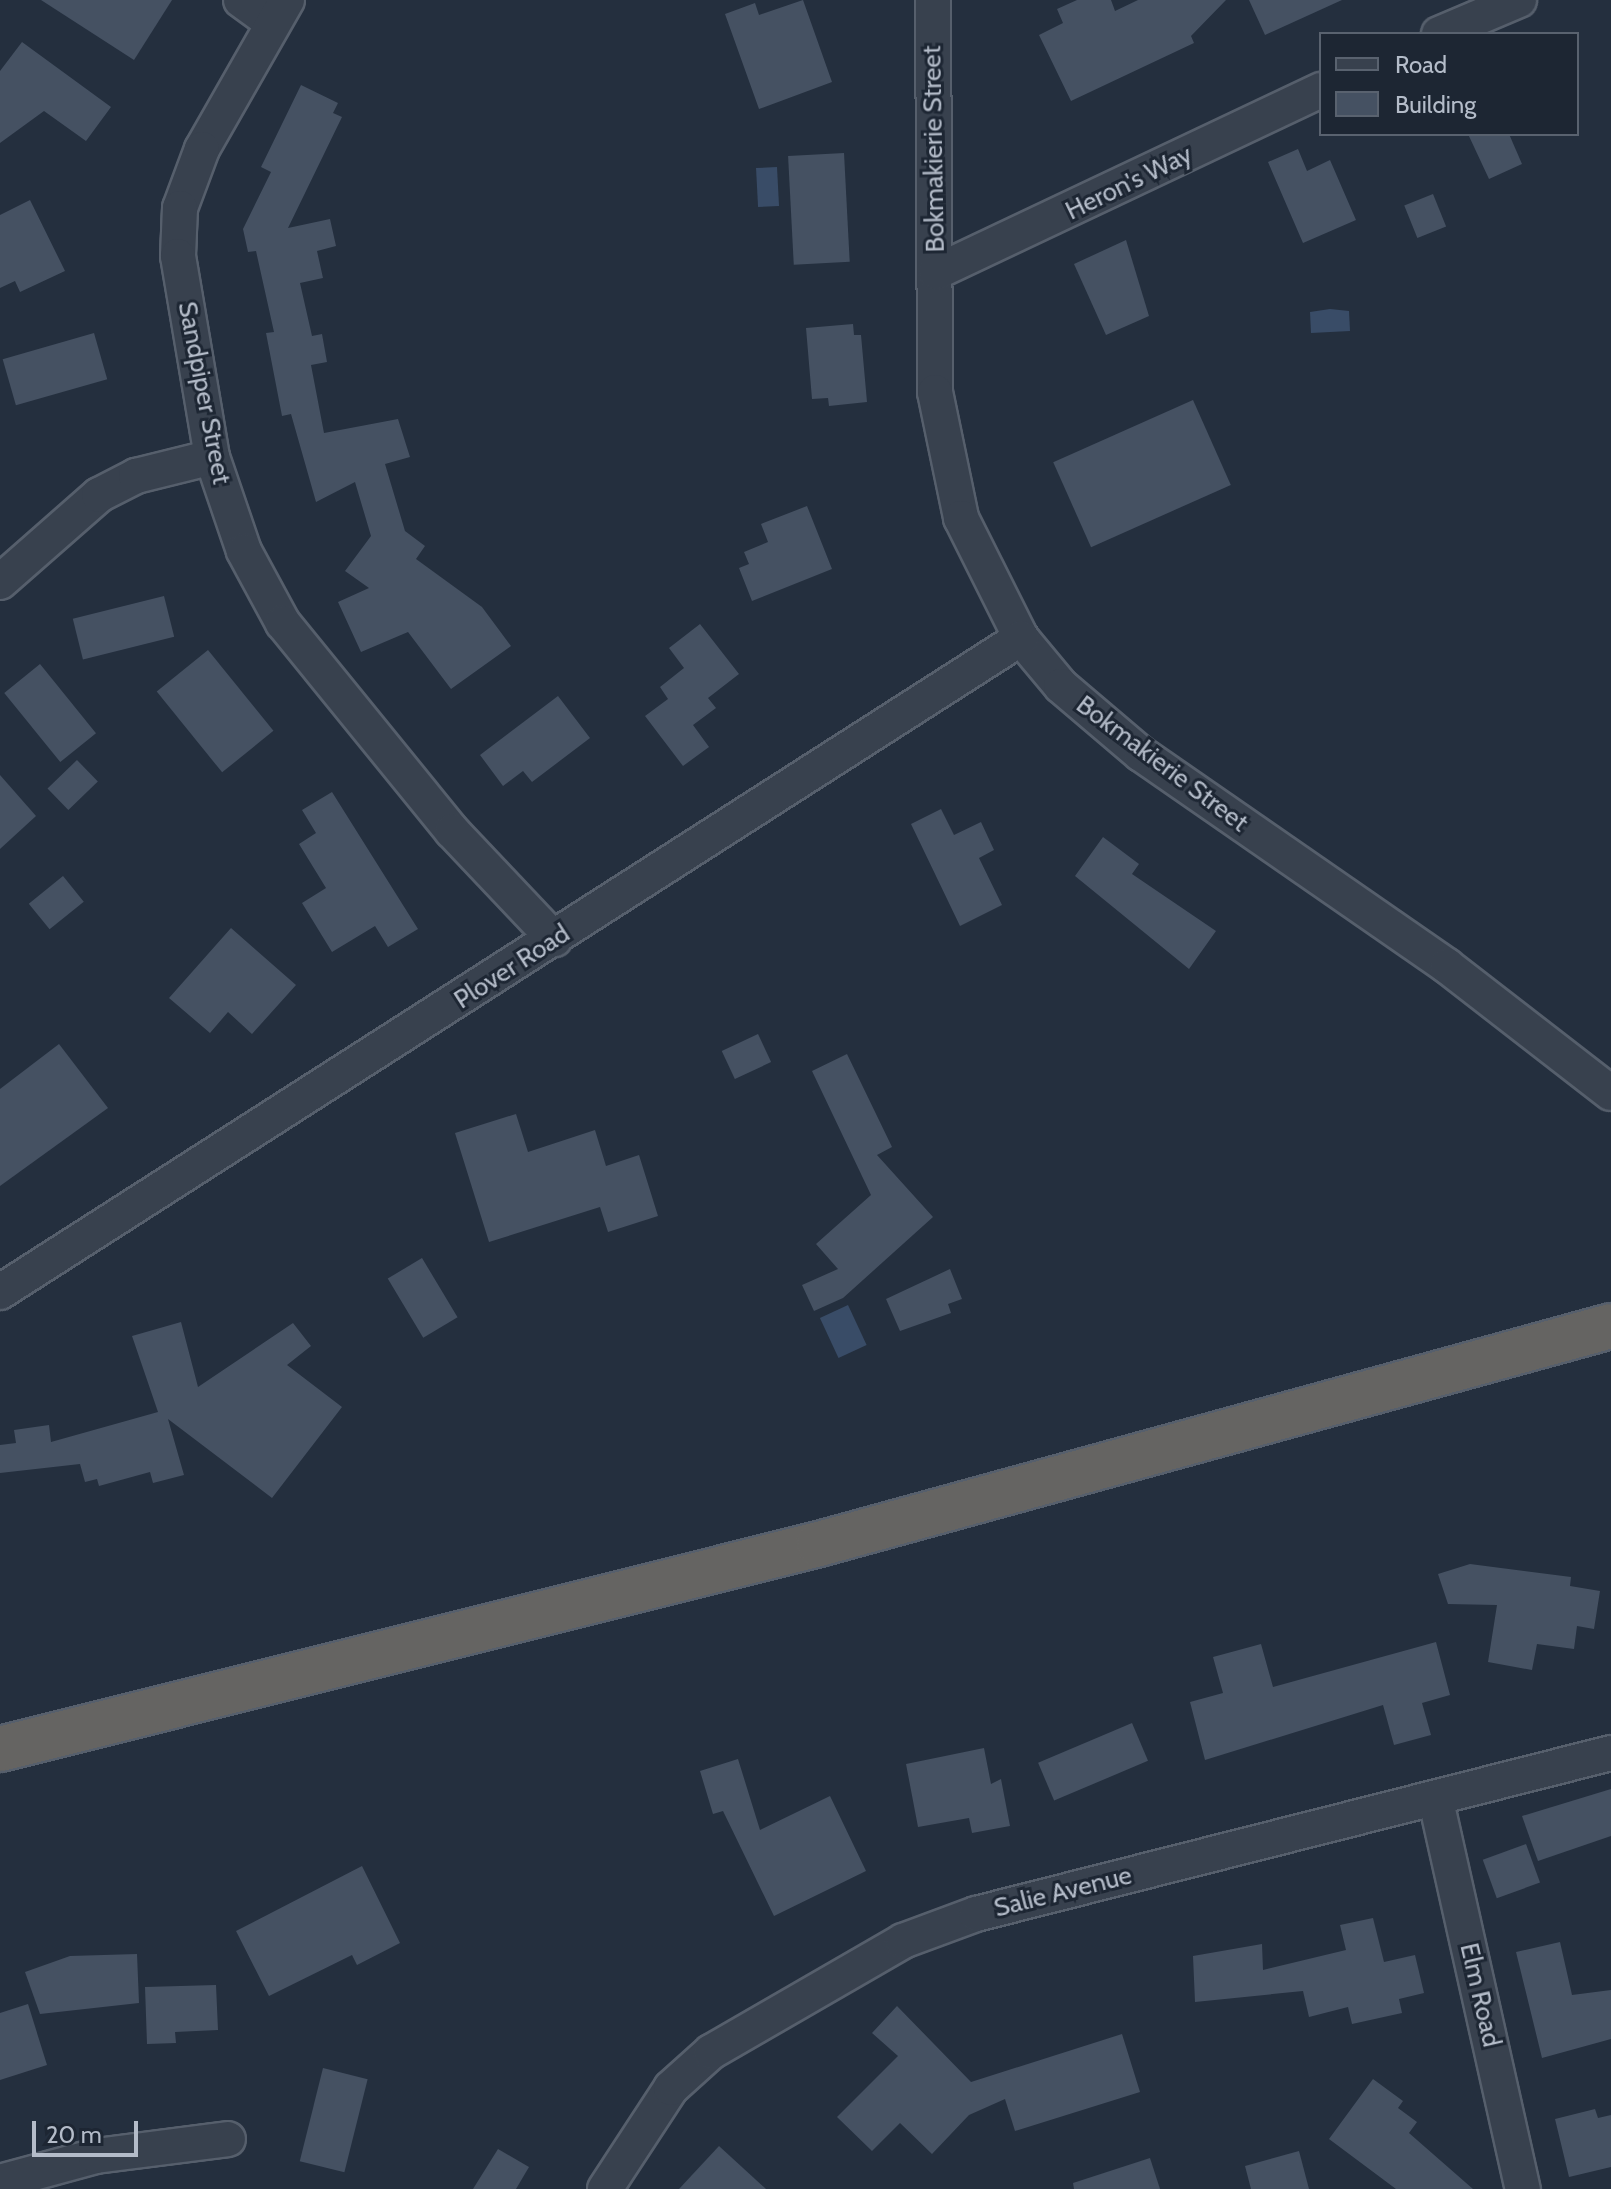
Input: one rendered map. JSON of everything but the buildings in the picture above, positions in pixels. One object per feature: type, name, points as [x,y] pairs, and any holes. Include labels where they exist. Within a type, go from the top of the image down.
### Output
[{"type":"highway","points":[[0,1749],[819,1544],[1611,1326]]},
{"type":"street","points":[[241,0],[280,12]]},
{"type":"street","name":"Bokmakierie Street","points":[[933,0],[935,392],[947,470],[961,518],[1021,638],[1061,686],[1141,754],[1447,966],[1611,1093]]},
{"type":"street","points":[[1444,32],[1519,0]]},
{"type":"street","name":"Sandpiper Street","points":[[280,12],[202,149],[180,208],[178,256],[212,457],[244,551],[283,623],[452,831],[554,939]]},
{"type":"street","name":"Heron's Way","points":[[936,272],[1319,91]]},
{"type":"street","points":[[0,582],[99,495],[136,476],[212,457]]},
{"type":"street","name":"Plover Road","points":[[0,1292],[1021,638]]},
{"type":"street","name":"Salie Avenue","points":[[605,2189],[671,2088],[711,2052],[903,1941],[976,1914],[1436,1801],[1611,1753]]},
{"type":"street","name":"Elm Road","points":[[1436,1801],[1523,2189]]},
{"type":"street","points":[[0,2182],[96,2156],[228,2139]]},
{"type":"water","points":[[777,167],[779,206],[758,207],[756,168]]},
{"type":"water","points":[[1330,309],[1349,311],[1350,331],[1311,333],[1310,312]]},
{"type":"water","points":[[848,1305],[867,1345],[838,1358],[820,1318]]}]
